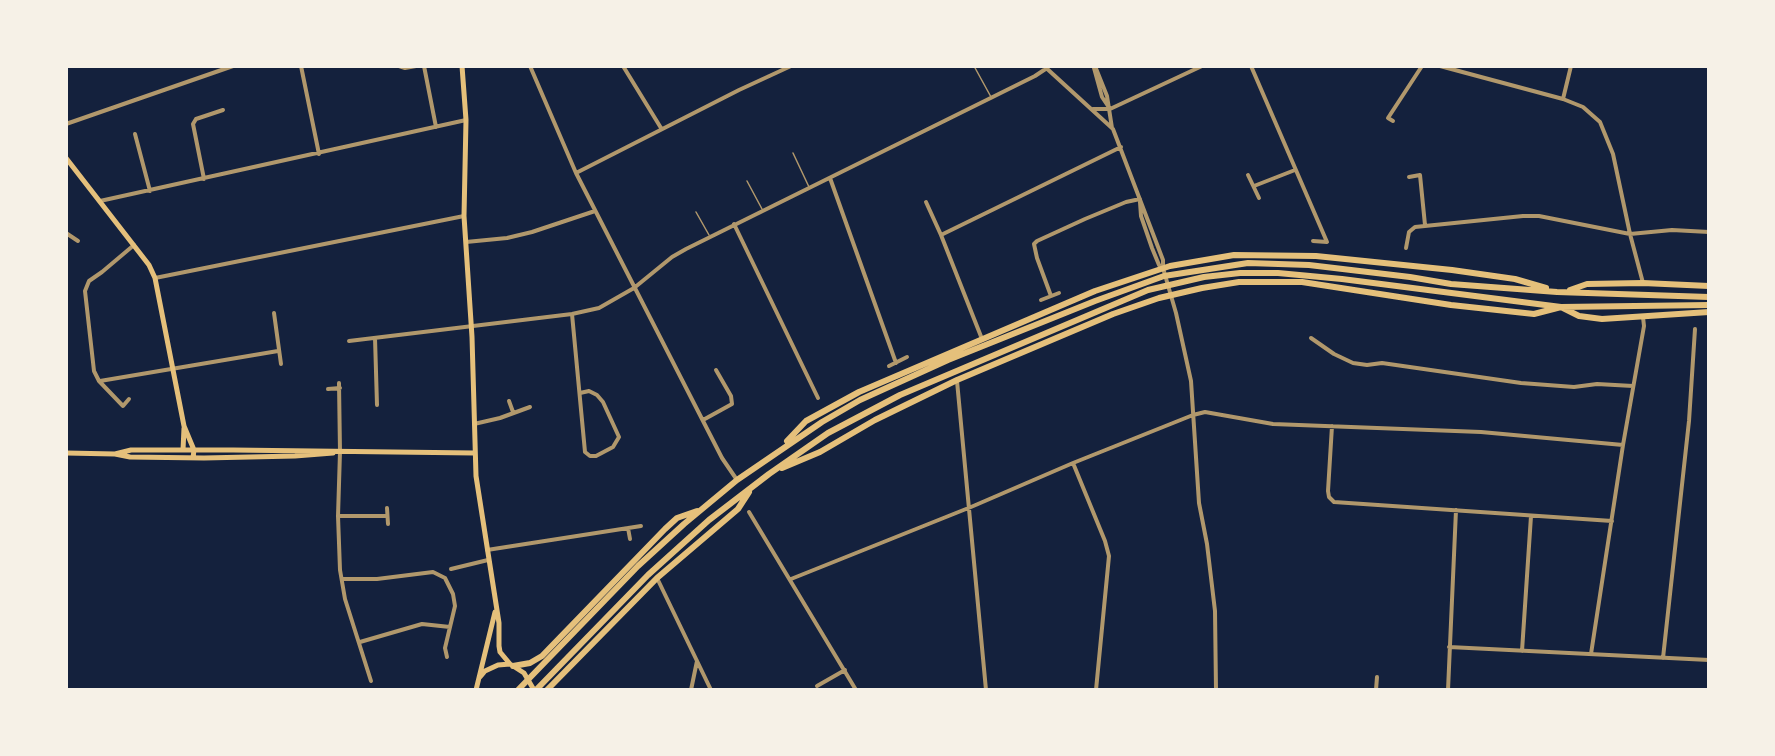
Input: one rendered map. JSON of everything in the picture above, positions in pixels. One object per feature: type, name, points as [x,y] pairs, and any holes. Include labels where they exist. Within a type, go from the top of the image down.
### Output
[{"type":"highway","points":[[779,450],[806,421],[859,392],[1095,291],[1123,281],[1234,255],[1316,256],[1452,270],[1515,279],[1561,292],[1587,284],[1643,283],[1709,286]]},
{"type":"highway","points":[[518,690],[638,566],[700,510],[737,480],[822,422],[860,400],[948,360],[1164,276],[1239,265],[1309,265],[1451,284],[1561,292],[1709,297]]},
{"type":"highway","points":[[1164,271],[1201,268],[1239,282]]},
{"type":"highway","points":[[535,690],[648,575],[709,520],[828,433],[900,395],[1148,290],[1204,277],[1240,273],[1310,275],[1561,307],[1709,305]]},
{"type":"highway","points":[[1123,281],[1155,292],[1239,282],[1306,283],[1534,315],[1561,307],[1579,316],[1602,319],[1709,312]]},
{"type":"highway","points":[[769,474],[820,452],[875,420],[957,380],[1170,292]]},
{"type":"highway","points":[[547,690],[657,579],[738,509],[752,487]]},
{"type":"highway","points":[[511,665],[530,663],[542,656],[664,529],[677,518],[700,510]]},
{"type":"main road","points":[[462,67],[466,120],[465,242],[471,325],[474,453],[479,503],[496,607],[500,652],[511,665],[524,673],[535,690]]},
{"type":"main road","points":[[66,158],[149,265],[155,278],[184,426],[193,454]]},
{"type":"main road","points":[[183,450],[184,426]]},
{"type":"main road","points":[[115,454],[131,450],[183,450],[193,454],[209,454],[216,458],[295,456],[340,452]]},
{"type":"main road","points":[[66,453],[115,454],[130,457],[340,452],[474,453]]},
{"type":"main road","points":[[476,690],[496,607]]},
{"type":"main road","points":[[479,678],[490,668],[502,663],[511,665]]},
{"type":"street","points":[[66,124],[233,66]]},
{"type":"street","points":[[301,66],[319,154]]},
{"type":"street","points":[[399,66],[405,68],[416,66]]},
{"type":"street","points":[[424,66],[436,127]]},
{"type":"street","points":[[462,67],[470,66]]},
{"type":"street","points":[[530,66],[595,211],[727,467],[737,480]]},
{"type":"street","points":[[623,66],[661,128]]},
{"type":"street","points":[[576,172],[661,128],[791,66]]},
{"type":"street","points":[[1094,66],[1102,97],[1110,109],[1113,129],[1140,199],[1141,216],[1159,265],[1164,271],[1191,381],[1199,503],[1207,544],[1215,611],[1216,690]]},
{"type":"street","points":[[1092,109],[1110,109],[1202,66]]},
{"type":"street","points":[[1251,66],[1327,242],[1314,241]]},
{"type":"street","points":[[1393,121],[1388,118],[1422,66]]},
{"type":"street","points":[[1440,66],[1563,99],[1583,107],[1600,122],[1613,154],[1643,283]]},
{"type":"street","points":[[1563,99],[1571,66]]},
{"type":"street","points":[[349,341],[572,314],[599,308],[634,288],[672,257],[710,236],[991,98],[1045,67],[1113,129]]},
{"type":"street","points":[[204,179],[193,124],[196,119],[223,110]]},
{"type":"street","points":[[99,201],[466,120]]},
{"type":"street","points":[[135,134],[150,191]]},
{"type":"street","points":[[941,235],[1121,147]]},
{"type":"street","points":[[1254,186],[1295,170]]},
{"type":"street","points":[[1248,175],[1258,198]]},
{"type":"street","points":[[1408,177],[1420,175],[1425,225]]},
{"type":"street","points":[[830,178],[896,363]]},
{"type":"street","points":[[1052,296],[1034,244],[1085,219],[1126,202],[1140,199]]},
{"type":"street","points":[[926,201],[983,340]]},
{"type":"street","points":[[465,242],[507,238],[595,211]]},
{"type":"street","points":[[1406,248],[1410,232],[1415,227],[1531,215],[1630,234],[1672,230],[1709,232]]},
{"type":"street","points":[[155,278],[464,216]]},
{"type":"street","points":[[734,224],[818,398]]},
{"type":"street","points":[[67,236],[78,241]]},
{"type":"street","points":[[129,399],[123,406],[99,381],[94,371],[85,291],[89,281],[134,245]]},
{"type":"street","points":[[1041,300],[1059,293]]},
{"type":"street","points":[[274,313],[281,364]]},
{"type":"street","points":[[572,314],[585,452],[590,456],[596,456],[614,447],[619,437],[618,431],[597,394],[589,391],[580,393]]},
{"type":"street","points":[[1592,654],[1623,445],[1644,326],[1643,317]]},
{"type":"street","points":[[1663,658],[1689,421],[1695,329]]},
{"type":"street","points":[[375,338],[377,405]]},
{"type":"street","points":[[1311,338],[1334,354],[1353,363],[1367,365],[1382,363],[1521,383],[1574,387],[1596,384],[1633,386]]},
{"type":"street","points":[[99,381],[278,351]]},
{"type":"street","points":[[889,366],[908,357]]},
{"type":"street","points":[[703,420],[732,404],[732,396],[716,370]]},
{"type":"street","points":[[957,380],[971,507],[986,690]]},
{"type":"street","points":[[328,389],[339,386],[340,570],[345,598],[371,681]]},
{"type":"street","points":[[509,401],[513,412]]},
{"type":"street","points":[[474,423],[500,418],[530,407]]},
{"type":"street","points":[[791,579],[971,507],[1073,463],[1192,415],[1205,412],[1273,424],[1481,432],[1623,445]]},
{"type":"street","points":[[1332,426],[1328,491],[1329,497],[1334,502],[1612,521]]},
{"type":"street","points":[[1073,463],[1109,556],[1096,690]]},
{"type":"street","points":[[387,508],[388,524]]},
{"type":"street","points":[[1448,690],[1456,510]]},
{"type":"street","points":[[749,512],[856,690]]},
{"type":"street","points":[[338,516],[387,516]]},
{"type":"street","points":[[1522,651],[1531,516]]},
{"type":"street","points":[[486,550],[584,539],[641,526]]},
{"type":"street","points":[[628,528],[630,539]]},
{"type":"street","points":[[451,569],[488,560]]},
{"type":"street","points":[[343,579],[441,574],[450,586],[454,598],[454,613],[445,648],[447,657]]},
{"type":"street","points":[[657,579],[711,690]]},
{"type":"street","points":[[360,642],[422,624],[450,627]]},
{"type":"street","points":[[1449,647],[1709,660]]},
{"type":"street","points":[[691,690],[698,661]]},
{"type":"street","points":[[817,686],[844,670]]},
{"type":"street","points":[[1377,677],[1377,690]]},
{"type":"lane","points":[[974,66],[991,98]]},
{"type":"lane","points":[[793,153],[809,187]]},
{"type":"lane","points":[[747,181],[762,210]]},
{"type":"lane","points":[[696,212],[710,236]]}]
